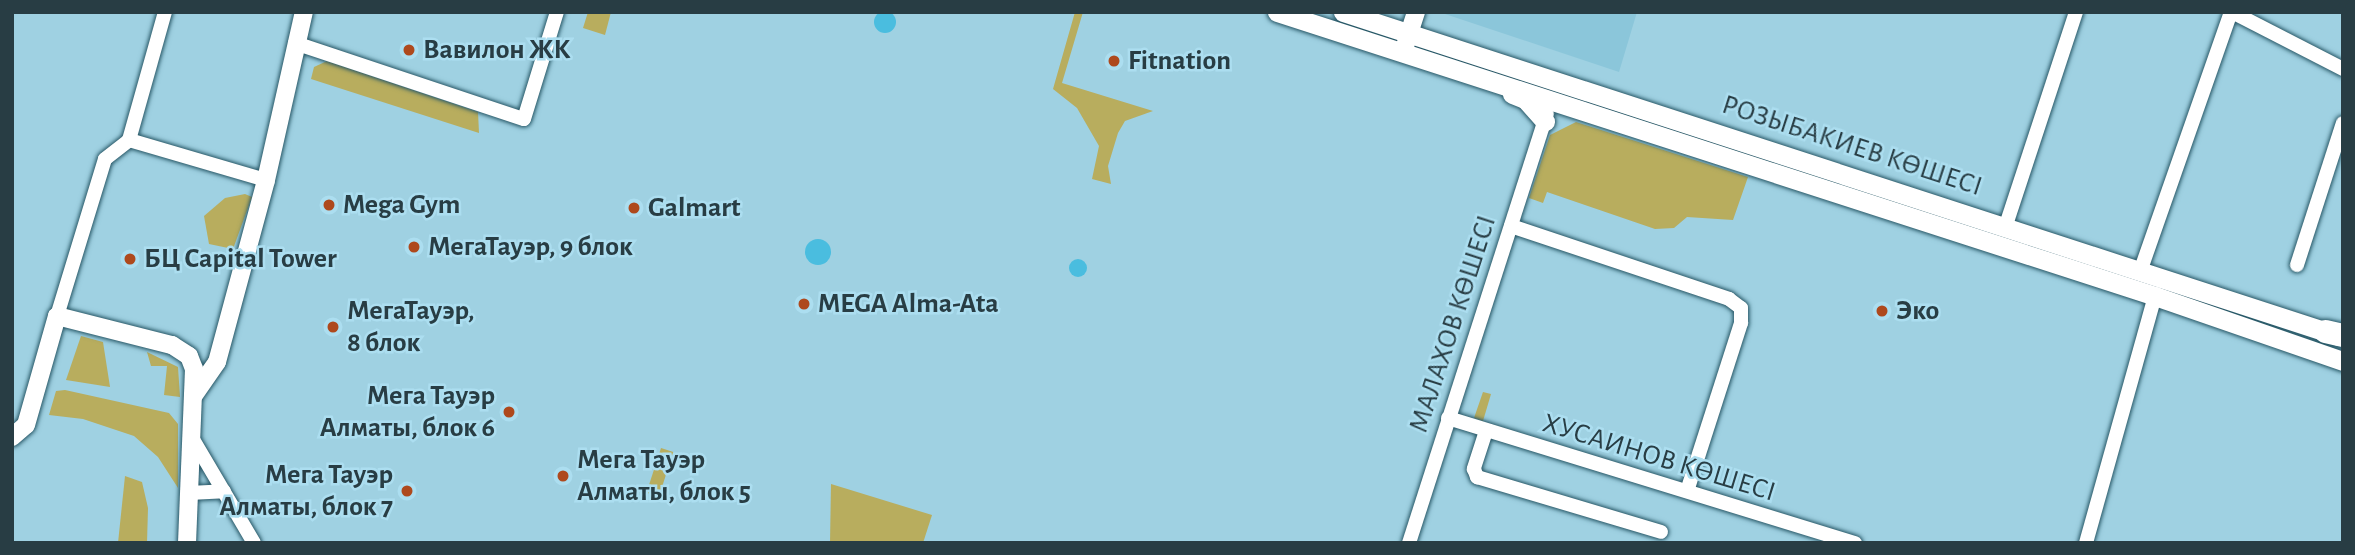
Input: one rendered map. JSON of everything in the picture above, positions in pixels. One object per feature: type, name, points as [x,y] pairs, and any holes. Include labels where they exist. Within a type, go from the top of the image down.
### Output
[{"type":"main road","name":"РОЗЫБАКИЕВ КӨШЕСІ","points":[[1277,12],[1430,61],[1555,90],[2006,225],[2337,335]]},
{"type":"main road","name":"РОЗЫБАКИЕВ КӨШЕСІ","points":[[1343,12],[1409,33],[1555,90],[2343,361]]},
{"type":"main road","points":[[1430,61],[1525,99],[1545,121]]},
{"type":"street","points":[[12,437],[28,417],[104,159],[129,140],[165,12]]},
{"type":"street","points":[[194,395],[218,362],[267,180],[295,43],[304,12]]},
{"type":"street","points":[[295,43],[524,119],[557,12]]},
{"type":"street","points":[[1402,52],[1416,12]]},
{"type":"street","points":[[2006,225],[2076,12]]},
{"type":"street","points":[[2141,269],[2232,12],[2343,69]]},
{"type":"street","name":"МАЛАХОВ КӨШЕСІ","points":[[1409,543],[1555,90]]},
{"type":"street","points":[[2297,265],[2343,123]]},
{"type":"street","points":[[129,140],[267,180]]},
{"type":"street","points":[[1511,226],[1729,299],[1741,308],[1741,323],[1687,491]]},
{"type":"street","points":[[2086,543],[2155,296]]},
{"type":"street","points":[[57,316],[172,345],[189,356],[194,395],[190,435],[187,543],[193,543]]},
{"type":"street","name":"ХУСАИНОВ КӨШЕСІ","points":[[1448,418],[1855,543]]},
{"type":"street","points":[[1486,431],[1474,469],[1477,477],[1661,533]]},
{"type":"street","points":[[190,435],[254,543]]},
{"type":"street","points":[[189,493],[224,491]]},
{"type":"shaded area","points":[[881,11],[889,11],[896,18],[896,26],[889,33],[881,33],[874,26],[874,18]]},
{"type":"shaded area","points":[[588,12],[611,12],[605,35],[583,28]]},
{"type":"shaded area","points":[[1075,12],[1083,12],[1062,83],[1153,111],[1125,121],[1118,133],[1108,166],[1111,184],[1092,179],[1099,146],[1077,108],[1053,89]]},
{"type":"shaded area","points":[[1439,12],[1637,12],[1619,72]]},
{"type":"shaded area","points":[[327,61],[478,112],[479,133],[311,79],[314,67]]},
{"type":"shaded area","points":[[1576,122],[1748,177],[1733,220],[1687,217],[1674,228],[1655,229],[1547,192],[1543,203],[1529,198],[1550,135]]},
{"type":"shaded area","points":[[245,194],[252,197],[233,249],[209,244],[204,216],[225,198]]},
{"type":"shaded area","points":[[818,239],[827,243],[831,252],[827,261],[818,265],[809,261],[805,252],[809,243]]},
{"type":"shaded area","points":[[1078,259],[1084,262],[1087,268],[1084,274],[1078,277],[1072,274],[1069,268],[1072,262]]},
{"type":"shaded area","points":[[81,336],[103,342],[110,387],[66,380]]},
{"type":"shaded area","points":[[147,352],[178,367],[180,397],[164,395],[167,366],[151,366]]},
{"type":"shaded area","points":[[65,390],[169,413],[178,424],[178,488],[158,457],[134,436],[83,419],[49,415],[56,391]]},
{"type":"shaded area","points":[[1483,392],[1491,394],[1483,421],[1474,418]]},
{"type":"shaded area","points":[[661,448],[673,452],[659,497],[646,493]]},
{"type":"shaded area","points":[[125,476],[142,482],[148,508],[147,543],[118,543]]},
{"type":"shaded area","points":[[831,484],[932,515],[923,543],[830,543]]},
{"type":"place","name":"Вавилон ЖК","points":[[409,50]]},
{"type":"place","name":"Fitnation","points":[[1114,61]]},
{"type":"place","name":"Mega Gym","points":[[329,205]]},
{"type":"place","name":"Galmart","points":[[634,208]]},
{"type":"place","name":"МегаТауэр, 9 блок","points":[[414,247]]},
{"type":"place","name":"БЦ Capital Tower","points":[[130,259]]},
{"type":"place","name":"MEGA Alma-Ata","points":[[804,304]]},
{"type":"place","name":"Эко","points":[[1882,311]]},
{"type":"place","name":"МегаТауэр, 8 блок","points":[[333,327]]},
{"type":"place","name":"Мега Тауэр Алматы, блок 6","points":[[509,412]]},
{"type":"place","name":"Мега Тауэр Алматы, блок 5","points":[[563,476]]},
{"type":"place","name":"Мега Тауэр Алматы, блок 7","points":[[407,491]]}]
